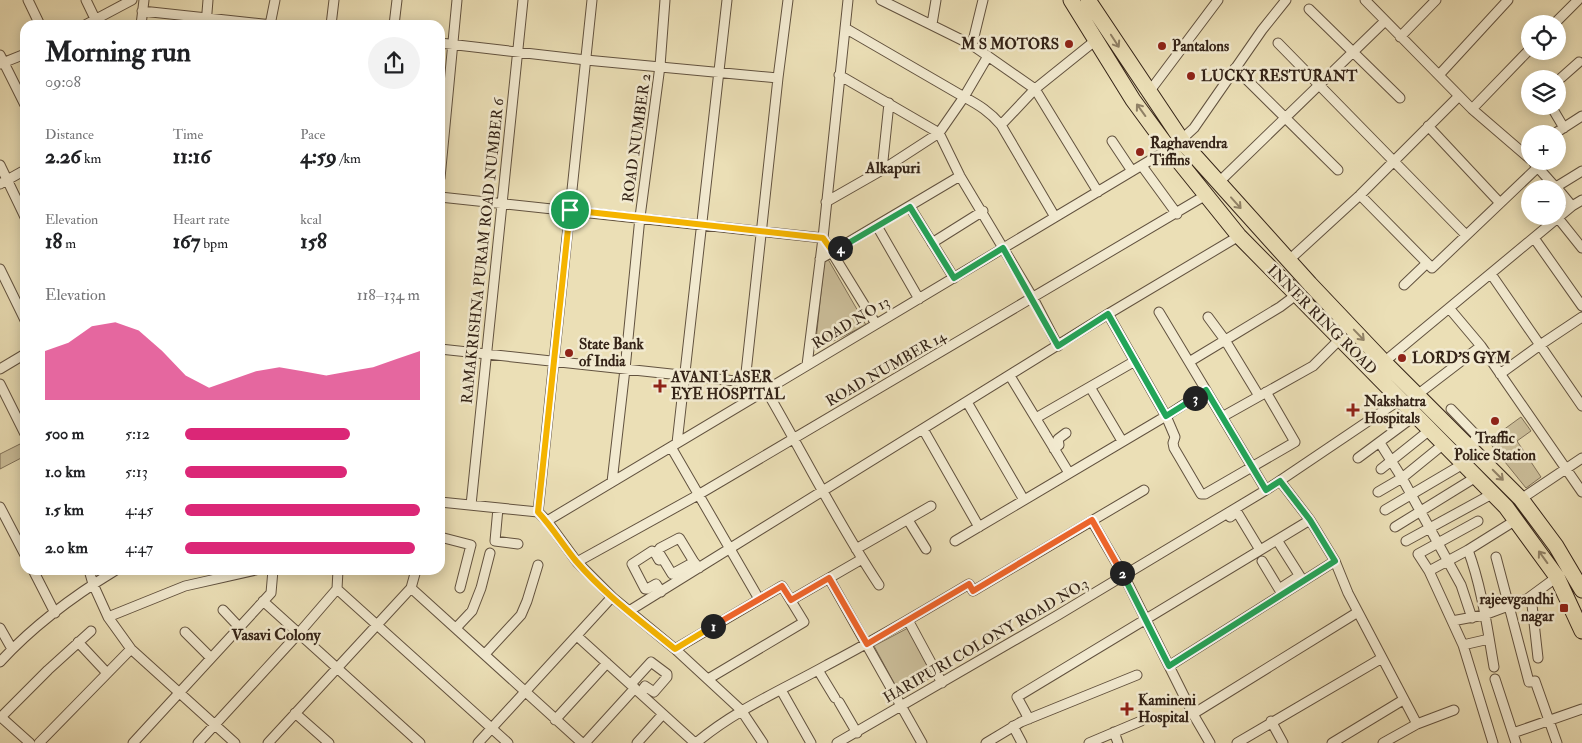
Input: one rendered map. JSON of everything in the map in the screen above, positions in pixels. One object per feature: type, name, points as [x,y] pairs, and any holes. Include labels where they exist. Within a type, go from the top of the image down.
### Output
[{"type":"highway","name":"INNER RING ROAD","points":[[1071,0],[1133,100],[1175,145],[1218,183],[1288,261],[1384,362],[1522,499],[1556,546],[1582,590]]},
{"type":"highway","name":"INNER RING ROAD","points":[[1088,0],[1149,92],[1175,145],[1206,195],[1239,236],[1506,507],[1557,577],[1582,631]]},
{"type":"highway","points":[[1321,319],[1331,320],[1341,317]]},
{"type":"street","points":[[28,0],[38,20]]},
{"type":"street","points":[[86,0],[96,20]]},
{"type":"street","points":[[100,20],[132,0]]},
{"type":"street","points":[[141,20],[144,0]]},
{"type":"street","points":[[206,20],[208,0]]},
{"type":"street","points":[[272,20],[275,0]]},
{"type":"street","points":[[332,20],[334,0]]},
{"type":"street","points":[[395,20],[397,0]]},
{"type":"street","points":[[445,122],[457,0]]},
{"type":"street","name":"RAMAKRISHNA PURAM ROAD NUMBER 6","points":[[471,504],[523,0]]},
{"type":"street","points":[[538,512],[592,0]]},
{"type":"street","name":"ROAD NUMBER 2","points":[[612,482],[640,217],[660,66],[665,0]]},
{"type":"street","points":[[727,0],[674,445],[698,495],[759,599]]},
{"type":"street","points":[[745,382],[788,0]]},
{"type":"street","points":[[807,365],[823,238],[848,0]]},
{"type":"street","points":[[881,0],[932,24],[972,46],[1035,89],[1098,192]]},
{"type":"street","points":[[932,24],[936,0]]},
{"type":"street","points":[[972,46],[983,0]]},
{"type":"street","points":[[1149,92],[1218,0]]},
{"type":"street","name":"ROAD NO 13","points":[[547,521],[1175,145],[1194,128],[1262,30],[1286,0]]},
{"type":"street","points":[[1400,37],[1436,0]]},
{"type":"street","points":[[1439,75],[1508,0]]},
{"type":"street","points":[[1563,15],[1578,0]]},
{"type":"street","points":[[1367,1],[1472,109],[1521,150]]},
{"type":"street","points":[[1310,9],[1400,98]]},
{"type":"street","points":[[142,11],[194,20]]},
{"type":"street","points":[[1218,183],[1385,21]]},
{"type":"street","points":[[845,28],[984,107],[1001,125],[1055,217]]},
{"type":"street","points":[[1001,125],[1035,89],[1096,40]]},
{"type":"street","points":[[445,43],[586,60],[778,78]]},
{"type":"street","points":[[1278,43],[1466,235]]},
{"type":"street","points":[[20,55],[1,61],[20,96]]},
{"type":"street","points":[[826,202],[882,170],[939,133],[964,97],[988,56]]},
{"type":"street","points":[[1472,109],[1521,58]]},
{"type":"street","points":[[1566,74],[1581,63]]},
{"type":"street","points":[[1235,68],[1338,170]]},
{"type":"street","points":[[839,75],[939,133],[960,176],[1033,298],[1058,346]]},
{"type":"street","points":[[1288,261],[1360,195],[1459,96]]},
{"type":"street","points":[[882,170],[888,103]]},
{"type":"street","points":[[1566,127],[1582,116]]},
{"type":"street","points":[[1428,126],[1500,203]]},
{"type":"street","points":[[1112,141],[1132,172]]},
{"type":"street","points":[[0,165],[4,182],[20,209]]},
{"type":"street","points":[[1142,166],[1177,214]]},
{"type":"street","points":[[1360,195],[1432,268],[1500,203],[1523,170]]},
{"type":"street","points":[[1541,170],[1550,180]]},
{"type":"street","points":[[1566,182],[1582,171]]},
{"type":"street","points":[[4,182],[20,173]]},
{"type":"street","points":[[820,259],[960,176]]},
{"type":"street","name":"ROAD NUMBER 14","points":[[577,562],[698,495],[1177,214],[1206,195]]},
{"type":"street","points":[[445,198],[640,217],[823,238],[876,324]]},
{"type":"street","points":[[1566,199],[1572,206]]},
{"type":"street","points":[[1566,211],[1582,200]]},
{"type":"street","points":[[910,207],[954,278]]},
{"type":"street","points":[[932,243],[983,212]]},
{"type":"street","points":[[1384,362],[1550,225]]},
{"type":"street","points":[[1564,225],[1582,248]]},
{"type":"street","points":[[877,226],[919,298]]},
{"type":"street","points":[[629,611],[673,584],[693,566],[730,549],[1108,314],[1239,236]]},
{"type":"street","points":[[1534,238],[1582,306]]},
{"type":"street","points":[[1404,285],[1427,263]]},
{"type":"street","points":[[0,269],[20,310]]},
{"type":"street","points":[[1491,274],[1582,406]]},
{"type":"street","points":[[1189,362],[1280,307],[1296,295]]},
{"type":"street","points":[[1449,308],[1481,346],[1582,492]]},
{"type":"street","points":[[1159,312],[1266,490]]},
{"type":"street","points":[[1108,314],[1166,416],[1175,437],[1174,448],[1202,494],[1253,467],[1294,442],[1263,394],[1208,317]]},
{"type":"street","points":[[1500,374],[1582,317]]},
{"type":"street","points":[[1222,417],[1313,366],[1340,339]]},
{"type":"street","points":[[1417,395],[1481,346]]},
{"type":"street","points":[[445,350],[745,382],[769,388],[822,492],[827,507],[878,585]]},
{"type":"street","points":[[0,369],[20,357]]},
{"type":"street","points":[[1036,418],[1135,361]]},
{"type":"street","points":[[1010,376],[1069,473]]},
{"type":"street","points":[[0,384],[20,424]]},
{"type":"street","points":[[1090,387],[1122,441]]},
{"type":"street","points":[[955,541],[1166,416],[1206,390]]},
{"type":"street","name":"HARIPURI COLONY ROAD NO.3","points":[[838,743],[856,737],[901,706],[1236,511],[1401,400]]},
{"type":"street","points":[[967,402],[1024,500]]},
{"type":"street","points":[[1451,409],[1476,435],[1475,440],[1468,447]]},
{"type":"street","points":[[1358,458],[1416,414]]},
{"type":"street","points":[[923,429],[979,527]]},
{"type":"street","points":[[1381,469],[1431,429]]},
{"type":"street","points":[[1054,449],[1059,445],[1058,439],[1066,433]]},
{"type":"street","points":[[1380,443],[1402,478],[1447,560],[1460,585],[1472,618]]},
{"type":"street","points":[[1378,492],[1402,478],[1445,444]]},
{"type":"street","points":[[1522,499],[1582,458]]},
{"type":"street","points":[[1385,510],[1464,464]]},
{"type":"street","points":[[1395,527],[1476,476]]},
{"type":"street","points":[[1280,481],[1310,520],[1335,561],[1358,612],[1417,724]]},
{"type":"street","points":[[577,636],[696,743],[741,710],[867,644],[969,584],[973,591],[1144,490]]},
{"type":"street","points":[[1406,541],[1492,494]]},
{"type":"street","points":[[445,502],[538,512],[547,521],[577,562],[612,597],[675,649],[741,710],[763,743]]},
{"type":"street","points":[[856,549],[931,506]]},
{"type":"street","points":[[0,507],[20,545]]},
{"type":"street","points":[[498,508],[494,541],[518,544]]},
{"type":"street","points":[[1218,524],[1236,511],[1260,550]]},
{"type":"street","points":[[908,520],[926,549]]},
{"type":"street","points":[[1092,520],[1124,576],[1193,714],[1210,743]]},
{"type":"street","points":[[1029,719],[1017,697],[1310,520]]},
{"type":"street","points":[[1429,571],[1468,550],[1516,520]]},
{"type":"street","points":[[1478,521],[1418,554],[1429,571],[1464,645],[1493,743]]},
{"type":"street","points":[[445,538],[471,546],[460,588]]},
{"type":"street","points":[[1277,540],[1301,579]]},
{"type":"street","points":[[1468,550],[1481,591],[1494,667]]},
{"type":"street","points":[[661,592],[656,584],[646,589],[632,563],[654,552],[673,584]]},
{"type":"street","points":[[456,628],[472,611],[481,588],[490,553]]},
{"type":"street","points":[[1496,557],[1529,682],[1535,681],[1557,743]]},
{"type":"street","points":[[791,600],[862,559]]},
{"type":"street","points":[[1262,561],[1281,591]]},
{"type":"street","points":[[1169,666],[1281,591],[1335,561]]},
{"type":"street","points":[[485,654],[521,615],[538,565]]},
{"type":"street","points":[[36,575],[55,613]]},
{"type":"street","points":[[90,575],[108,617],[131,649],[235,743]]},
{"type":"street","points":[[0,662],[55,613],[108,575]]},
{"type":"street","points":[[108,617],[185,586],[234,575]]},
{"type":"street","points":[[133,743],[271,592],[273,575]]},
{"type":"street","points":[[198,743],[337,589],[338,575]]},
{"type":"street","points":[[268,743],[411,588],[415,575]]},
{"type":"street","points":[[1452,621],[1484,616],[1527,599],[1557,577]]},
{"type":"street","points":[[829,578],[922,743]]},
{"type":"street","points":[[675,649],[782,586],[804,622],[708,679]]},
{"type":"street","points":[[411,588],[526,690],[555,720],[584,743],[635,688]]},
{"type":"street","points":[[337,589],[508,743]]},
{"type":"street","points":[[1531,596],[1538,658]]},
{"type":"street","points":[[478,743],[612,597]]},
{"type":"street","points":[[263,601],[420,743]]},
{"type":"street","points":[[223,610],[239,627]]},
{"type":"street","points":[[1193,714],[1358,612]]},
{"type":"street","points":[[908,620],[942,683]]},
{"type":"street","points":[[0,628],[12,650]]},
{"type":"street","points":[[30,743],[1,717],[90,631]]},
{"type":"street","points":[[185,632],[211,658]]},
{"type":"street","points":[[1464,645],[1489,639]]},
{"type":"street","points":[[78,642],[107,673]]},
{"type":"street","points":[[39,743],[131,649]]},
{"type":"street","points":[[1236,743],[1382,658]]},
{"type":"street","points":[[555,720],[607,663]]},
{"type":"street","points":[[818,670],[837,700],[856,737]]},
{"type":"street","points":[[986,743],[1013,726],[1136,675]]},
{"type":"street","points":[[1495,679],[1516,743]]},
{"type":"street","points":[[782,690],[811,743]]},
{"type":"street","points":[[1332,743],[1403,700]]},
{"type":"street","points":[[1514,733],[1582,709]]},
{"type":"street","points":[[1383,743],[1417,724],[1454,710]]},
{"type":"street","points":[[295,713],[329,743]]},
{"type":"street","points":[[637,743],[663,714]]},
{"type":"street","points":[[1089,743],[1141,721]]},
{"type":"street","points":[[1271,722],[1283,743]]},
{"type":"street","points":[[1013,726],[1022,743]]},
{"type":"street","points":[[1114,732],[1118,743]]},
{"type":"shaded area","points":[[825,254],[866,325],[815,350]]},
{"type":"shaded area","points":[[1521,417],[1531,431],[1517,441],[1541,477],[1526,488],[1488,441]]},
{"type":"shaded area","points":[[20,444],[20,459],[0,469],[0,454]]},
{"type":"shaded area","points":[[908,628],[933,677],[900,694],[874,646]]},
{"type":"place","name":"M S MOTORS","points":[[1069,44]]},
{"type":"place","name":"Pantalons","points":[[1162,46]]},
{"type":"place","name":"LUCKY RESTURANT","points":[[1191,76]]},
{"type":"place","name":"Raghavendra Tiffins","points":[[1140,152]]},
{"type":"place","name":"State Bank of India","points":[[569,353]]},
{"type":"place","name":"LORD'S GYM","points":[[1402,358]]},
{"type":"place","name":"AVANI LASER EYE HOSPITAL","points":[[660,386]]},
{"type":"place","name":"Nakshatra Hospitals","points":[[1353,410]]},
{"type":"place","name":"Traffic Police Station","points":[[1495,421]]},
{"type":"place","name":"rajeevgandhi nagar","points":[[1564,608]]},
{"type":"place","name":"Kamineni Hospital","points":[[1127,709]]},
{"type":"district","name":"Alkapuri","points":[[893,168]]},
{"type":"district","name":"Vasavi Colony","points":[[276,635]]},
{"type":"route","points":[[910,207],[954,278],[1003,248],[1033,298],[1058,346],[1108,314],[1166,416],[1206,390],[1266,490],[1280,481],[1310,520],[1335,561],[1169,666],[1124,576],[1092,520],[973,591],[969,584],[867,644],[829,578],[791,600],[782,586],[675,649],[612,597],[577,562],[547,521],[538,512],[570,210],[823,238],[833,252],[910,207]]}]
